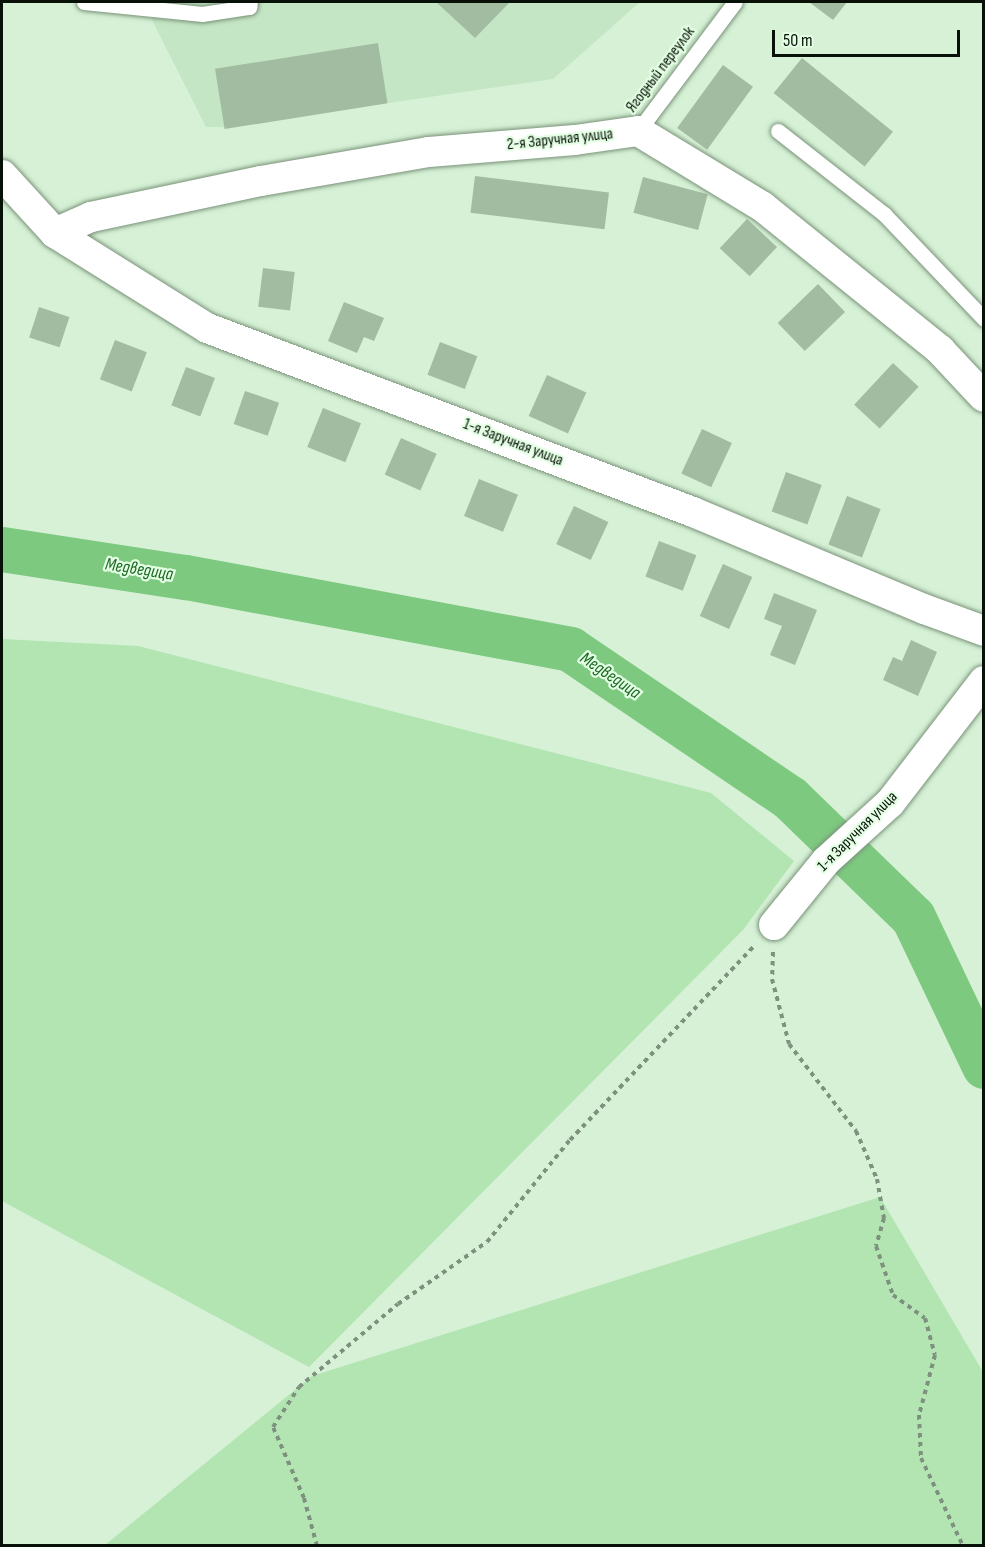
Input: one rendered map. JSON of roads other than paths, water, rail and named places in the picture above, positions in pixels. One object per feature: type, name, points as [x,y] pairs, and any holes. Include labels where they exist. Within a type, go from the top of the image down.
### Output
[{"type":"street","name":"2-я Заручная улица","points":[[55,232],[91,217],[261,181],[429,152],[575,140],[638,131]]},
{"type":"street","points":[[638,131],[763,207],[940,350],[984,396]]},
{"type":"street","name":"1-я Заручная улица","points":[[2,175],[55,232],[207,328],[693,512],[924,609],[984,631]]},
{"type":"street","name":"1-я Заручная улица","points":[[774,925],[826,861],[890,803],[984,681]]},
{"type":"lane","points":[[84,2],[202,14],[249,7],[250,2]]},
{"type":"lane","name":"Ягодный переулок","points":[[638,131],[735,2]]},
{"type":"lane","points":[[778,131],[884,214],[984,319]]},
{"type":"waterway","name":"Медведица","points":[[2,549],[186,577],[570,649],[790,798],[913,917],[984,1066]]}]
